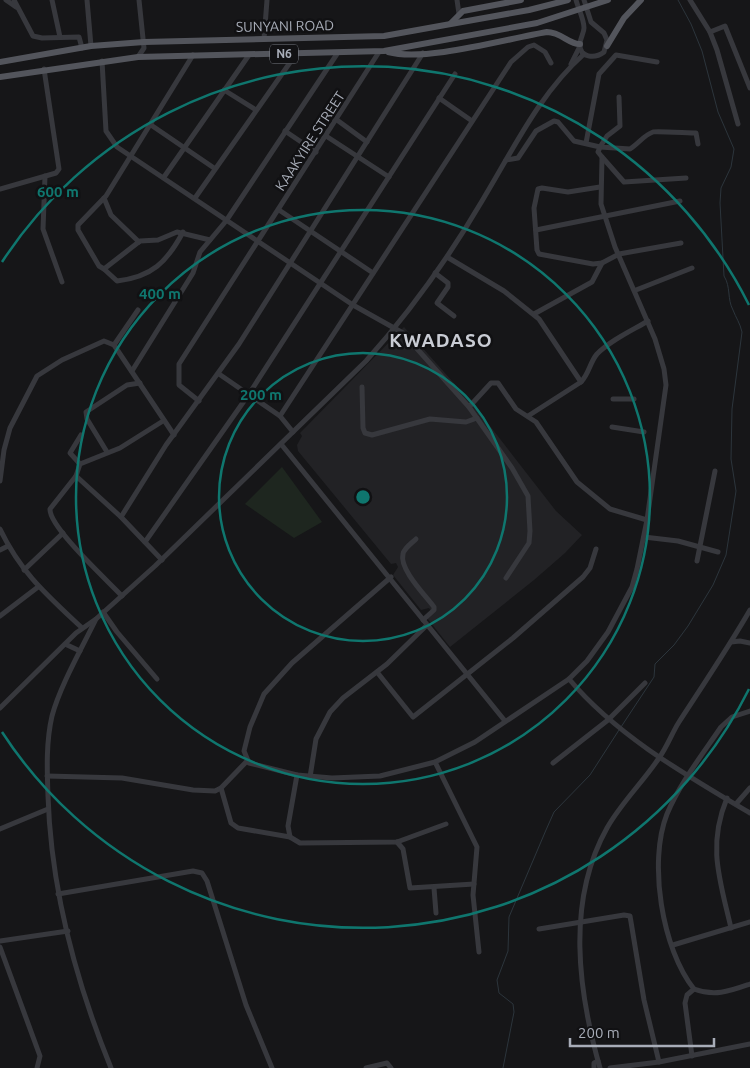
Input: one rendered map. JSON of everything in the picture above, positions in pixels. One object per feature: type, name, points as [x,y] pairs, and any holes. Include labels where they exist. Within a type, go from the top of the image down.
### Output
[{"type":"main road","points":[[450,24],[459,14],[470,10],[521,0]]},
{"type":"main road","name":"SUNYANI ROAD","points":[[0,62],[91,46],[144,42],[370,37],[450,24],[568,0]]},
{"type":"main road","name":"N6","points":[[0,77],[44,69],[138,57],[382,52],[475,36],[566,16],[608,0]]},
{"type":"main road","points":[[607,46],[624,18],[641,0]]},
{"type":"main road","points":[[382,52],[399,55],[423,53],[547,32],[558,33],[574,44],[580,45]]},
{"type":"street","points":[[6,0],[17,7]]},
{"type":"street","points":[[14,0],[33,36],[42,38],[79,37],[82,48]]},
{"type":"street","points":[[52,0],[60,37]]},
{"type":"street","points":[[87,0],[91,46]]},
{"type":"street","points":[[138,57],[144,52],[139,0]]},
{"type":"street","points":[[264,39],[267,0]]},
{"type":"street","points":[[457,0],[459,14]]},
{"type":"street","points":[[570,67],[580,45],[584,25],[576,0]]},
{"type":"street","points":[[584,0],[592,22],[606,36],[607,46],[598,56],[584,54]]},
{"type":"street","points":[[690,0],[710,32],[738,124]]},
{"type":"street","points":[[710,32],[725,26],[750,88]]},
{"type":"street","points":[[580,45],[584,54]]},
{"type":"street","points":[[280,416],[511,62],[528,47],[537,46],[547,54],[551,63]]},
{"type":"street","name":"KAAKYIRE STREET","points":[[199,401],[179,385],[179,364],[382,52]]},
{"type":"street","points":[[121,517],[174,435],[219,374],[423,53]]},
{"type":"street","points":[[164,177],[249,54]]},
{"type":"street","points":[[194,198],[296,54]]},
{"type":"street","points":[[132,371],[193,273],[200,252],[226,221],[337,54]]},
{"type":"street","points":[[0,708],[82,628],[96,619],[162,560],[394,330],[447,257],[530,120],[570,67],[584,54]]},
{"type":"street","points":[[183,232],[171,254],[153,270],[117,281],[98,266],[78,230],[78,225],[104,198],[194,55]]},
{"type":"street","points":[[586,143],[602,67],[616,55],[657,62]]},
{"type":"street","points":[[102,61],[106,131],[117,147],[353,305],[394,330],[403,333],[469,407],[512,468],[528,496],[529,543],[506,578]]},
{"type":"street","points":[[0,189],[56,173],[59,167],[44,69]]},
{"type":"street","points":[[145,542],[249,394],[454,74]]},
{"type":"street","points":[[224,90],[256,110]]},
{"type":"street","points":[[619,97],[620,126],[607,136],[600,147],[598,152],[602,157],[624,182],[686,178]]},
{"type":"street","points":[[439,98],[472,120]]},
{"type":"street","points":[[337,120],[367,142]]},
{"type":"street","points":[[506,160],[518,158],[536,131],[552,121],[558,122],[574,142],[600,147],[630,148],[656,132],[674,134],[696,133],[698,144]]},
{"type":"street","points":[[151,124],[214,168]]},
{"type":"street","points":[[286,132],[316,152]]},
{"type":"street","points":[[326,136],[389,177]]},
{"type":"street","points":[[391,577],[292,663],[264,694],[256,711],[244,750],[247,761],[252,765],[310,777],[380,776],[435,762],[465,748],[568,679],[587,661],[605,637],[628,596],[635,578],[647,520],[666,386],[664,369],[648,322],[604,216],[600,187],[602,157]]},
{"type":"street","points":[[45,176],[43,229],[62,282]]},
{"type":"street","points":[[600,187],[568,192],[538,189],[534,208],[537,250],[539,254],[591,264],[602,263],[619,254],[681,243]]},
{"type":"street","points":[[104,198],[111,215],[139,242]]},
{"type":"street","points":[[536,230],[680,201]]},
{"type":"street","points":[[279,210],[373,274]]},
{"type":"street","points":[[104,269],[139,242],[158,240],[177,232],[210,240]]},
{"type":"street","points":[[447,257],[504,291],[534,314],[544,324],[581,382]]},
{"type":"street","points":[[534,314],[592,282],[602,263]]},
{"type":"street","points":[[636,290],[692,268]]},
{"type":"street","points":[[435,273],[448,283],[448,287],[437,302],[454,316]]},
{"type":"street","points":[[114,345],[138,310]]},
{"type":"street","points":[[528,416],[581,382],[587,375],[595,356],[610,344],[648,322]]},
{"type":"street","points":[[0,481],[4,450],[10,428],[38,376],[56,363],[104,341],[114,345],[174,435]]},
{"type":"street","points":[[219,374],[280,416],[293,432]]},
{"type":"street","points":[[107,452],[87,420],[86,412],[127,385],[140,382]]},
{"type":"street","points":[[469,407],[491,383],[496,382],[516,409],[536,422],[577,482],[610,509],[647,520]]},
{"type":"street","points":[[362,387],[363,428],[365,433],[372,435],[430,419],[464,422],[477,418]]},
{"type":"street","points":[[613,399],[634,399]]},
{"type":"street","points":[[122,596],[63,533],[51,517],[50,509],[76,476],[80,464],[124,446],[163,421]]},
{"type":"street","points":[[612,428],[644,432]]},
{"type":"street","points":[[80,464],[70,453],[81,435]]},
{"type":"street","points":[[281,444],[391,577],[423,620],[505,721]]},
{"type":"street","points":[[696,561],[701,546],[715,471]]},
{"type":"street","points":[[76,476],[121,517],[162,560]]},
{"type":"street","points":[[0,529],[8,546],[38,587],[82,628]]},
{"type":"street","points":[[24,570],[63,533]]},
{"type":"street","points":[[644,537],[701,546],[718,552]]},
{"type":"street","points":[[416,539],[404,551],[402,556],[404,568],[434,607],[434,610],[423,620]]},
{"type":"street","points":[[0,550],[8,546]]},
{"type":"street","points":[[377,672],[412,717],[442,696],[513,638],[583,577],[590,568],[596,549]]},
{"type":"street","points":[[0,616],[38,587]]},
{"type":"street","points":[[600,1068],[585,1003],[579,923],[590,870],[606,830],[660,757],[679,722],[750,610]]},
{"type":"street","points":[[103,612],[117,632],[157,679]]},
{"type":"street","points":[[96,619],[53,714],[48,741],[48,810],[51,857],[58,894],[84,996],[111,1068]]},
{"type":"street","points":[[310,777],[313,752],[323,721],[343,698],[377,672],[427,625]]},
{"type":"street","points":[[731,642],[740,640],[750,643]]},
{"type":"street","points":[[65,644],[80,651]]},
{"type":"street","points":[[568,679],[608,720],[689,776],[750,813]]},
{"type":"street","points":[[552,763],[608,720],[644,683]]},
{"type":"street","points":[[750,712],[740,713],[726,721],[689,776],[668,812],[661,839],[660,890],[672,945],[682,972],[694,989],[718,994],[750,984]]},
{"type":"street","points":[[47,776],[122,778],[193,790],[215,791],[221,788],[247,761]]},
{"type":"street","points":[[435,762],[477,847],[474,884],[479,952]]},
{"type":"street","points":[[290,838],[288,826],[297,775]]},
{"type":"street","points":[[221,788],[231,823],[238,828],[290,838],[300,843],[397,842],[446,824]]},
{"type":"street","points":[[736,804],[750,788]]},
{"type":"street","points":[[727,798],[717,827],[716,849],[731,928]]},
{"type":"street","points":[[0,829],[48,810]]},
{"type":"street","points":[[397,842],[403,849],[409,887],[413,889],[474,884]]},
{"type":"street","points":[[58,894],[193,871],[202,873],[208,882],[246,1005],[272,1068]]},
{"type":"street","points":[[434,888],[436,913]]},
{"type":"street","points":[[540,929],[624,915],[630,916],[644,1000],[659,1062]]},
{"type":"street","points":[[672,945],[750,922]]},
{"type":"street","points":[[0,941],[68,931]]},
{"type":"street","points":[[0,947],[40,1056],[37,1068]]},
{"type":"street","points":[[692,1056],[685,1003],[687,995],[694,989]]},
{"type":"street","points":[[610,1068],[659,1062],[750,1044]]},
{"type":"street","points":[[594,1068],[594,1063],[598,1061]]},
{"type":"street","points":[[366,1068],[383,1063],[388,1063],[392,1068]]},
{"type":"shaded area","points":[[404,327],[476,408],[556,511],[582,535],[565,553],[534,580],[450,647],[427,618],[431,611],[429,608],[421,610],[393,575],[398,567],[396,563],[391,564],[298,451],[297,445],[302,436],[300,433]]},
{"type":"shaded area","points":[[282,467],[322,522],[294,538],[245,504]]},
{"type":"waterway","points":[[621,727],[654,677],[655,664],[674,645],[688,626],[713,585],[726,555],[736,491],[731,459],[732,409],[742,332],[731,306],[728,284],[724,276],[720,203],[721,188],[731,167],[734,149],[718,112],[702,51],[691,24],[678,0]]},
{"type":"waterway","points":[[503,1068],[514,1012],[513,1004],[499,993],[497,980],[508,951],[509,917],[554,812],[590,775],[619,730]]},
{"type":"district","name":"KWADASO","points":[[441,340]]}]
